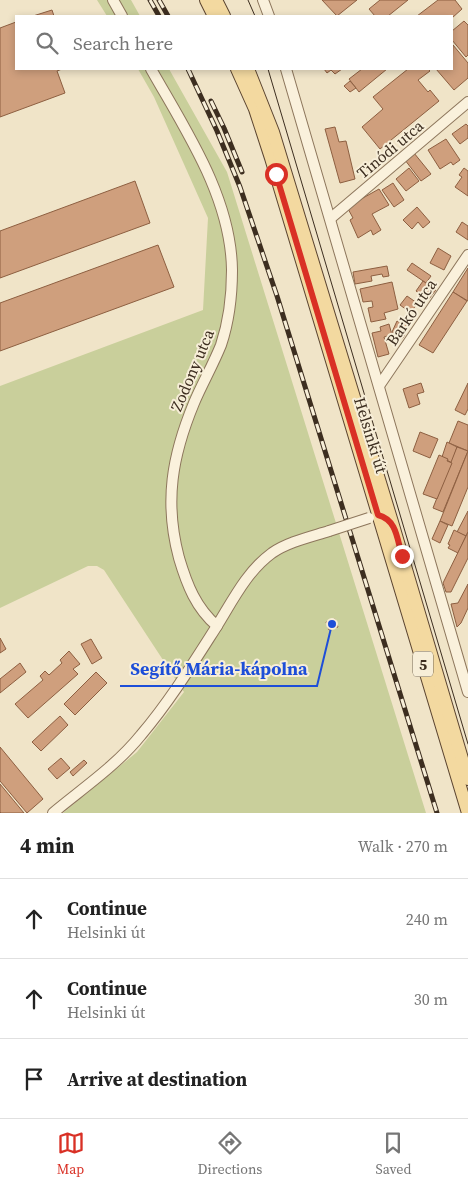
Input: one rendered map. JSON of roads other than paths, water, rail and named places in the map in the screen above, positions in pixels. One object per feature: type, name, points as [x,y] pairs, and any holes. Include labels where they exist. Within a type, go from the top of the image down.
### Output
[{"type":"main road","points":[[206,0],[214,15]]},
{"type":"main road","points":[[216,0],[224,15]]},
{"type":"main road","name":"Helsinki út","points":[[237,70],[255,109],[271,158],[373,517],[468,813]]},
{"type":"main road","name":"Helsinki út","points":[[248,70],[273,132],[386,501],[468,779]]},
{"type":"main road","points":[[373,517],[383,509],[386,501]]},
{"type":"main road","points":[[373,517],[386,517],[392,522]]},
{"type":"street","points":[[113,0],[121,15]]},
{"type":"street","points":[[263,0],[269,15]]},
{"type":"street","name":"Zodony utca","points":[[153,70],[208,175],[229,238],[231,259],[230,303],[227,324],[221,344],[194,402],[180,441],[170,490],[172,520],[178,551],[189,588],[206,617],[217,626]]},
{"type":"street","name":"Helsinki út","points":[[286,70],[468,692]]},
{"type":"street","name":"Tinódi utca","points":[[331,218],[468,102]]},
{"type":"street","name":"Barkó utca","points":[[379,386],[468,255]]},
{"type":"street","points":[[53,813],[118,761],[142,734],[184,678],[242,585],[264,560],[282,547],[373,517]]},
{"type":"tram line","points":[[248,0],[255,15]]},
{"type":"tram line","points":[[268,70],[468,744]]},
{"type":"railway","points":[[150,0],[158,15]]},
{"type":"railway","points":[[159,0],[167,15]]},
{"type":"railway","points":[[188,70],[217,131],[240,187],[277,296],[437,813]]},
{"type":"railway","points":[[211,101],[242,172]]},
{"type":"place","name":"Segítő Mária-kápolna","points":[[332,624]]}]
